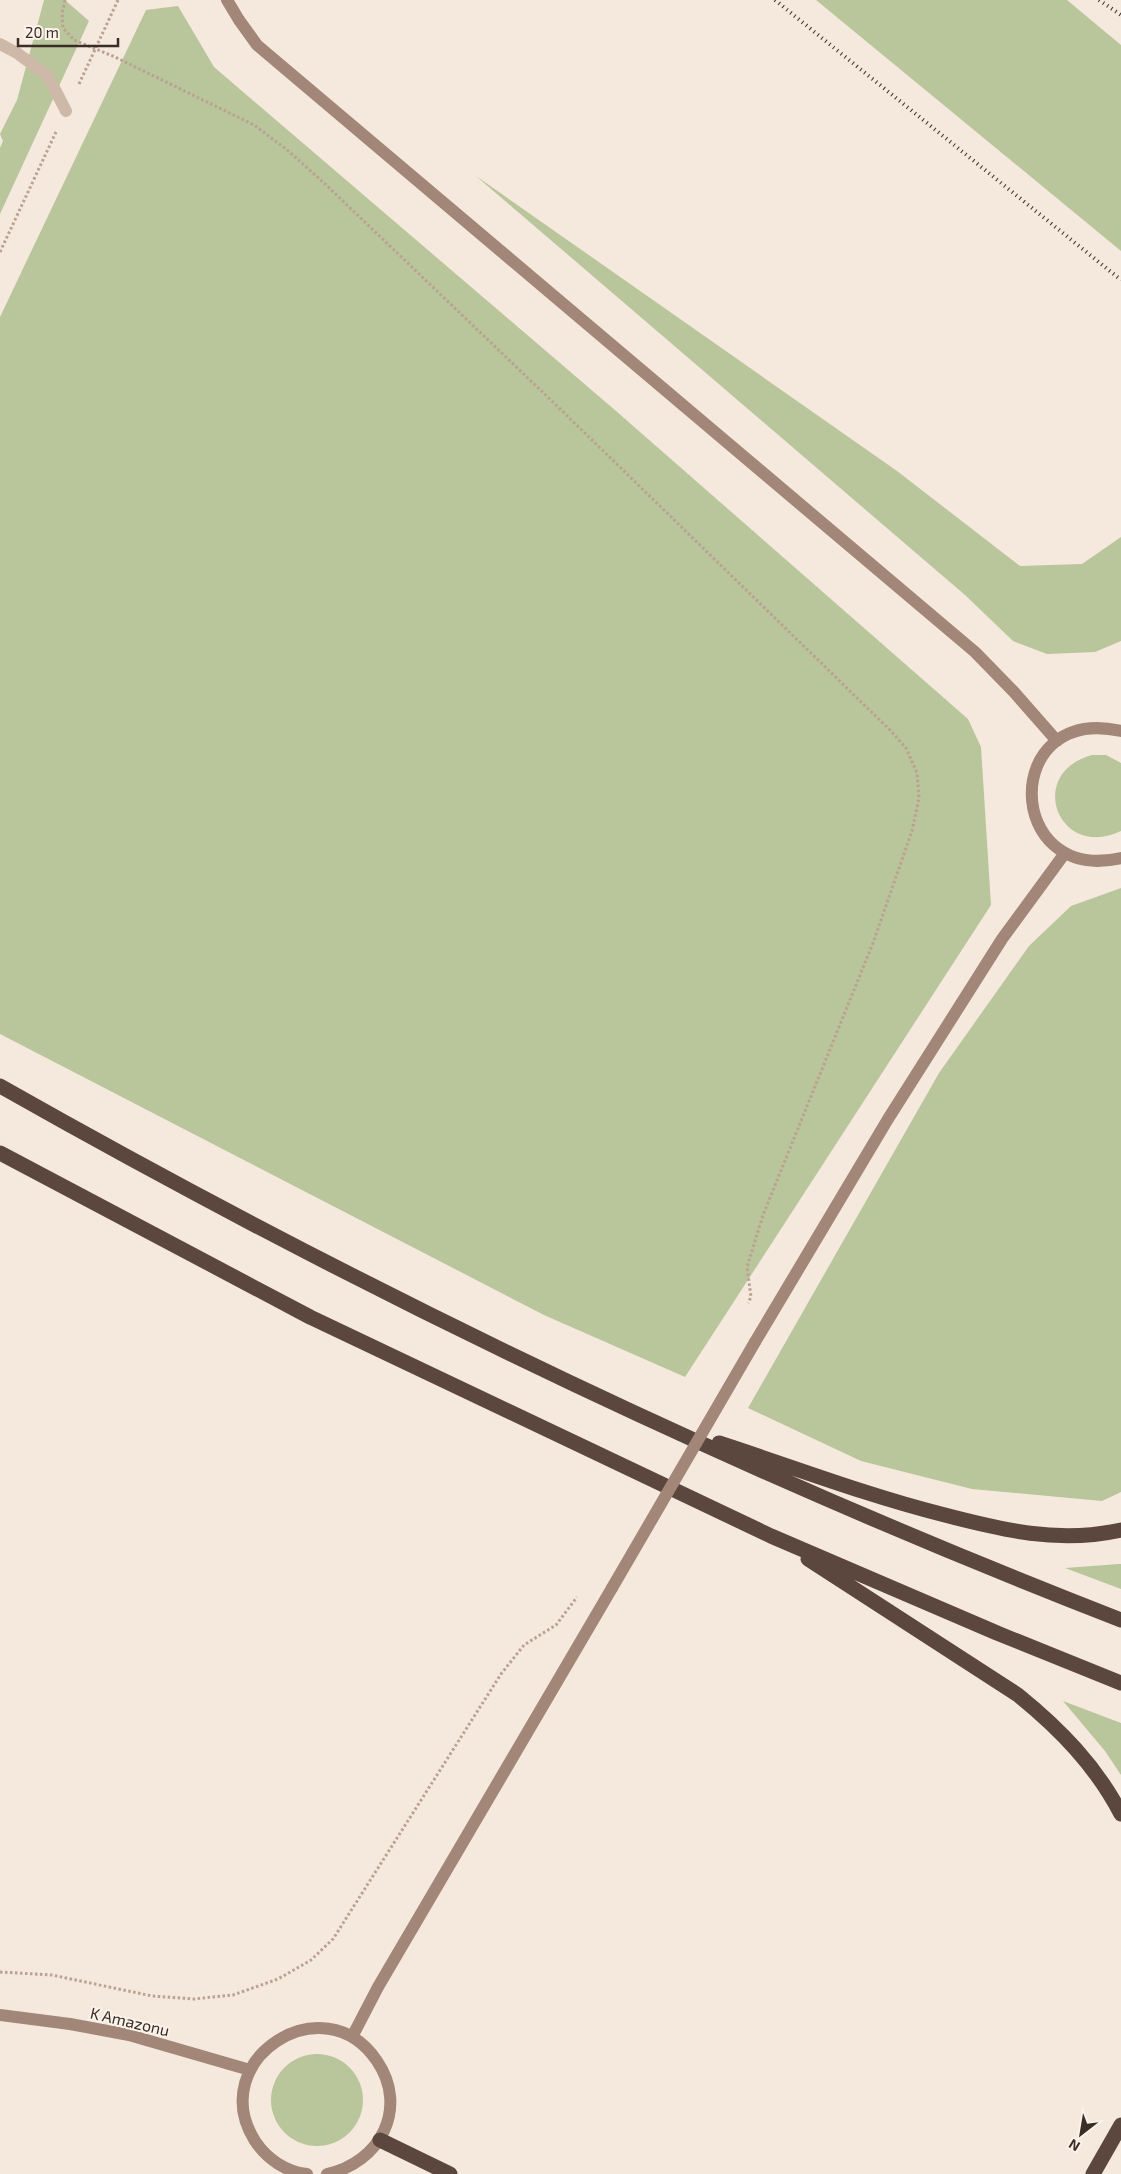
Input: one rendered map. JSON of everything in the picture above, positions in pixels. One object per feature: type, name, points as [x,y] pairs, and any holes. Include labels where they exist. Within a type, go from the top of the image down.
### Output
[{"type":"highway","points":[[0,1086],[99,1142],[338,1268],[646,1418],[791,1485],[1016,1579],[1121,1620]]},
{"type":"highway","points":[[0,1153],[310,1316],[771,1536],[997,1633],[1121,1683]]},
{"type":"highway","points":[[646,1418],[901,1504],[992,1527],[1045,1536],[1097,1535],[1121,1530]]},
{"type":"highway","points":[[771,1536],[1018,1695],[1063,1734],[1083,1756],[1102,1780],[1121,1814]]},
{"type":"highway","points":[[1093,2174],[1121,2125]]},
{"type":"highway","points":[[380,2140],[450,2174]]},
{"type":"street","points":[[227,0],[258,45],[975,652],[1014,692],[1056,741]]},
{"type":"street","points":[[1121,731],[1105,727],[1088,727],[1071,732],[1056,741],[1043,755],[1034,772],[1031,790],[1032,809],[1039,827],[1050,842],[1065,853],[1083,860],[1102,862],[1121,858]]},
{"type":"street","points":[[352,2037],[378,1986],[755,1342],[888,1119],[997,948],[1065,853]]},
{"type":"street","name":"K Amazonu","points":[[0,2015],[70,2024],[129,2035],[250,2070]]},
{"type":"street","points":[[308,2174],[272,2169],[249,2131],[243,2111],[244,2090],[250,2070],[264,2050],[283,2036],[306,2028],[330,2029],[352,2037],[371,2052],[384,2072],[390,2095],[389,2118],[380,2140],[364,2158],[344,2170],[327,2174]]},
{"type":"lane","points":[[0,44],[17,53],[48,76],[66,111]]},
{"type":"path","points":[[66,0],[62,14],[63,28],[74,40],[254,125],[286,149],[556,404],[782,627],[890,730],[906,748],[917,773],[918,798],[912,831],[873,943],[763,1215],[748,1267],[751,1297],[747,1305]]},
{"type":"path","points":[[0,252],[118,0]]},
{"type":"path","points":[[0,1972],[52,1975],[152,1996],[194,1999],[233,1995],[278,1979],[311,1960],[333,1939],[500,1674],[524,1645],[556,1625],[582,1590]]},
{"type":"green space","points":[[44,0],[65,0],[89,21],[0,214],[0,148],[3,141],[0,134],[17,100]]},
{"type":"green space","points":[[816,0],[1067,0],[1121,45],[1121,251]]},
{"type":"green space","points":[[178,6],[214,67],[616,411],[968,719],[981,747],[991,905],[685,1377],[544,1315],[0,1034],[0,317],[146,10]]},
{"type":"green space","points":[[476,176],[897,471],[1020,566],[1082,564],[1121,537],[1121,641],[1095,652],[1047,654],[1013,641],[965,595]]},
{"type":"green space","points":[[1092,755],[1106,755],[1121,763],[1121,831],[1099,837],[1080,834],[1066,825],[1058,811],[1055,795],[1059,779],[1071,765]]},
{"type":"green space","points":[[1121,888],[1121,1492],[1102,1501],[972,1489],[861,1461],[748,1408],[939,1073],[1029,946],[1071,906]]},
{"type":"green space","points":[[1119,1564],[1121,1564],[1121,1589],[1065,1568]]},
{"type":"green space","points":[[1063,1701],[1121,1723],[1121,1775],[1105,1751]]},
{"type":"green space","points":[[308,2054],[326,2054],[343,2061],[356,2074],[363,2091],[363,2109],[356,2126],[343,2139],[326,2146],[308,2146],[291,2139],[278,2126],[271,2109],[271,2091],[278,2074],[291,2061]]},
{"type":"railway","points":[[775,0],[1121,280]]},
{"type":"railway","points":[[1099,0],[1121,15]]}]
